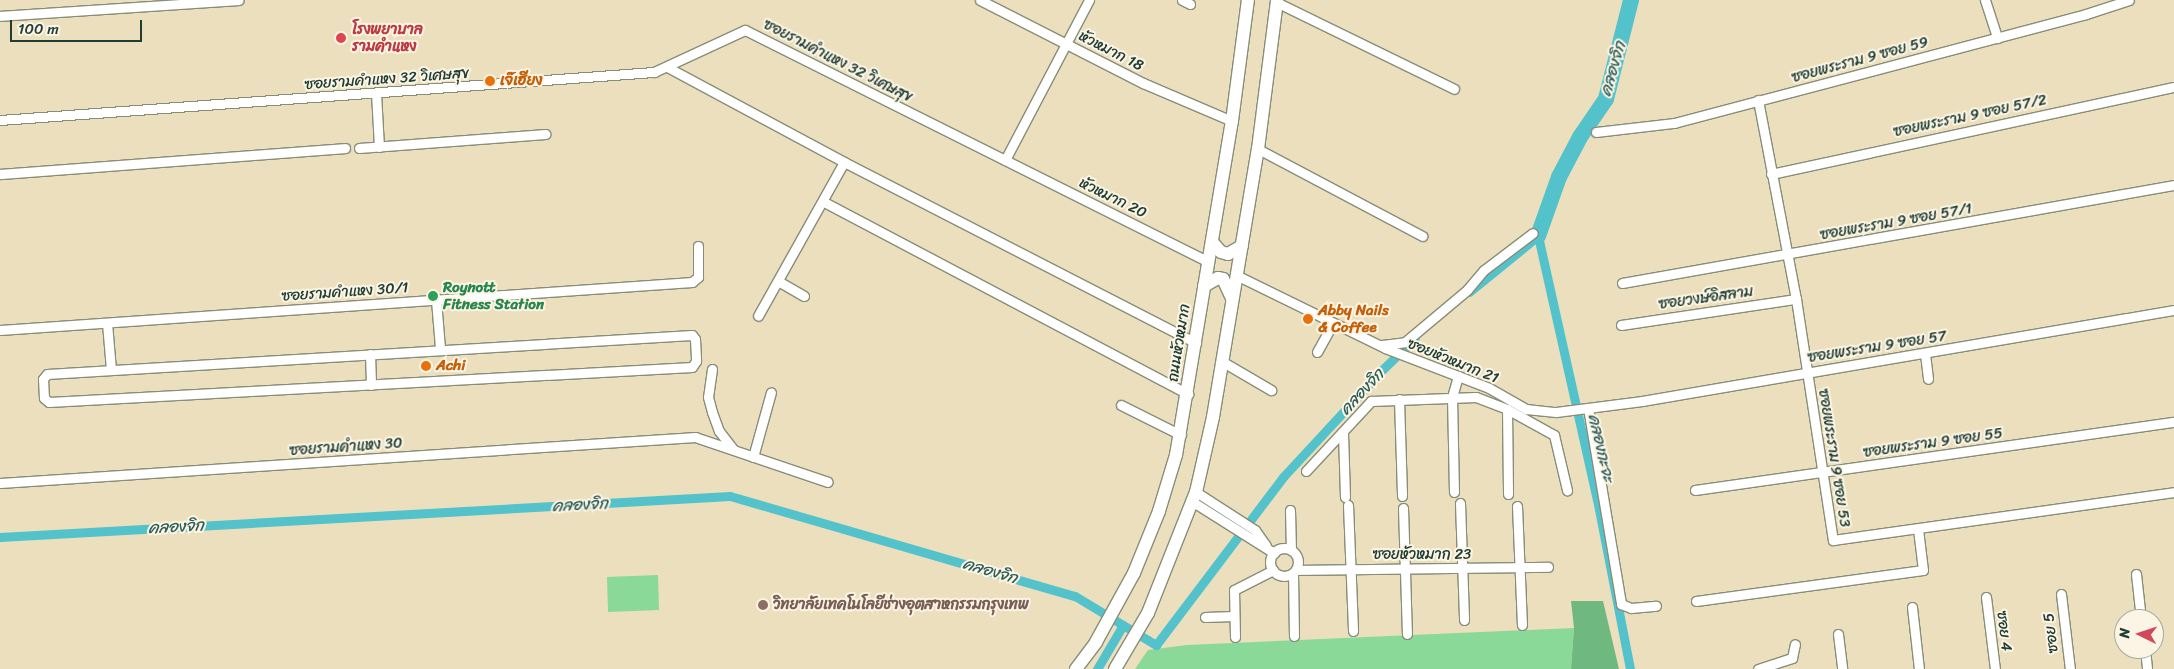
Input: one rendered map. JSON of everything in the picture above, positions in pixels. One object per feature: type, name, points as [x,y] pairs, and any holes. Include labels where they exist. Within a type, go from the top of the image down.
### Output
[{"type":"main road","name":"ถนนหัวหมาก","points":[[1076,669],[1086,656],[1134,574],[1159,511],[1180,435],[1232,121],[1248,0]]},
{"type":"main road","points":[[1115,669],[1148,613],[1194,497],[1223,362],[1258,149],[1276,1]]},
{"type":"main road","points":[[1212,242],[1221,252],[1228,254],[1242,246]]},
{"type":"main road","points":[[1204,286],[1218,278],[1223,279],[1232,298]]},
{"type":"street","points":[[0,16],[238,0]]},
{"type":"street","name":"หัวหมาก 18","points":[[980,0],[1143,83],[1232,121]]},
{"type":"street","points":[[1005,160],[1089,0]]},
{"type":"street","points":[[1985,0],[1996,38]]},
{"type":"street","name":"ซอยพระราม 9 ซอย 59","points":[[1596,132],[1674,124],[1758,100],[1996,38],[2129,0]]},
{"type":"street","points":[[1276,1],[1454,89]]},
{"type":"street","name":"ซอยรามคำแหง 32 วิเศษสุข","points":[[0,120],[654,72],[669,68],[745,30],[1005,160]]},
{"type":"street","points":[[669,68],[844,162],[1196,342]]},
{"type":"street","name":"ซอยพระราม 9 ซอย 57/2","points":[[1771,174],[2174,87]]},
{"type":"street","points":[[376,93],[379,147]]},
{"type":"street","name":"ซอยพระราม 9 ซอย 53","points":[[1758,100],[1796,299],[1825,473],[1833,540],[2174,492]]},
{"type":"street","points":[[359,148],[545,134]]},
{"type":"street","points":[[0,174],[345,148]]},
{"type":"street","points":[[1258,149],[1422,236]]},
{"type":"street","name":"หัวหมาก 20","points":[[1005,160],[1209,262]]},
{"type":"street","points":[[758,316],[824,202],[844,162]]},
{"type":"street","name":"ซอยพระราม 9 ซอย 57/1","points":[[1622,283],[2174,186]]},
{"type":"street","points":[[824,202],[1188,394]]},
{"type":"street","points":[[1382,347],[1402,344],[1467,290],[1484,270],[1533,233]]},
{"type":"street","name":"ซอยรามคำแหง 30/1","points":[[0,330],[692,282],[698,277],[698,246]]},
{"type":"street","name":"ซอยหัวหมาก 21","points":[[1236,275],[1382,347],[1458,376],[1526,409],[1556,412],[1586,408]]},
{"type":"street","points":[[778,281],[804,296]]},
{"type":"street","name":"ซอยวงษ์อิสลาม","points":[[1621,324],[1796,299]]},
{"type":"street","points":[[436,300],[440,348]]},
{"type":"street","name":"ซอยพระราม 9 ซอย 57","points":[[1586,408],[1925,354],[2174,310]]},
{"type":"street","points":[[107,323],[111,370]]},
{"type":"street","points":[[1317,352],[1333,323]]},
{"type":"street","points":[[692,334],[695,338],[696,361],[692,367],[49,402],[44,398],[44,375],[370,354],[440,348],[692,334]]},
{"type":"street","points":[[370,354],[371,384]]},
{"type":"street","points":[[1925,354],[1928,379]]},
{"type":"street","points":[[1223,362],[1271,390]]},
{"type":"street","points":[[712,369],[708,396],[712,412],[719,431],[734,451],[828,482]]},
{"type":"street","points":[[1454,492],[1452,397],[1458,376]]},
{"type":"street","points":[[753,457],[772,392]]},
{"type":"street","points":[[1306,471],[1371,401],[1452,397],[1482,398],[1507,409],[1554,435],[1568,490]]},
{"type":"street","points":[[1399,399],[1402,496]]},
{"type":"street","points":[[1121,405],[1180,435]]},
{"type":"street","points":[[1586,408],[1621,604],[1631,608],[1656,606]]},
{"type":"street","points":[[1507,409],[1508,494]]},
{"type":"street","name":"ซอยพระราม 9 ซอย 55","points":[[1695,490],[2174,422]]},
{"type":"street","points":[[1343,433],[1353,631]]},
{"type":"street","name":"ซอยรามคำแหง 30","points":[[0,483],[695,437],[734,451]]},
{"type":"street","points":[[1194,497],[1225,510],[1274,553]]},
{"type":"street","points":[[1194,497],[1221,519],[1252,534]]},
{"type":"street","points":[[1460,503],[1464,620]]},
{"type":"street","points":[[1517,506],[1522,625]]},
{"type":"street","points":[[1403,508],[1407,634]]},
{"type":"street","points":[[1290,510],[1291,550],[1298,561],[1294,572],[1294,636]]},
{"type":"street","points":[[1696,601],[1923,570],[1918,529]]},
{"type":"street","points":[[1235,636],[1234,590],[1273,570],[1270,562],[1274,553],[1282,548],[1291,550]]},
{"type":"street","name":"ซอยหัวหมาก 23","points":[[1273,570],[1280,575],[1294,572],[1350,570],[1462,570],[1548,567]]},
{"type":"street","points":[[2136,574],[2140,609]]},
{"type":"street","name":"ซอย 5","points":[[2060,594],[2070,669]]},
{"type":"street","name":"ซอย 4","points":[[1986,597],[1995,669]]},
{"type":"street","points":[[1912,607],[1919,669]]},
{"type":"street","points":[[1205,617],[1234,616]]},
{"type":"street","points":[[1838,634],[1842,669]]},
{"type":"street","points":[[1758,669],[1792,658],[1795,644]]},
{"type":"green space","points":[[658,575],[659,610],[608,612],[607,577]]},
{"type":"green space","points":[[1571,601],[1603,601],[1619,669],[1571,669],[1574,628]]},
{"type":"green space","points":[[1574,628],[1571,669],[1135,669],[1148,650],[1187,645]]},
{"type":"waterway","name":"คลองจิก","points":[[1538,236],[1559,177],[1580,137],[1606,99],[1631,0]]},
{"type":"waterway","name":"คลองกะจะ","points":[[1469,292],[1538,236],[1597,499],[1630,669]]},
{"type":"waterway","name":"คลองจิก","points":[[0,537],[730,496],[1075,596],[1156,645],[1283,477],[1381,371],[1415,338]]},
{"type":"waterway","points":[[1097,669],[1123,625]]},
{"type":"place","name":"โรงพยาบาล รามคำแหง","points":[[341,38]]},
{"type":"place","name":"เจ๊เฮียง","points":[[490,81]]},
{"type":"place","name":"Roynott Fitness Station","points":[[433,296]]},
{"type":"place","name":"Abby Nails & Coffee","points":[[1308,319]]},
{"type":"place","name":"Achi","points":[[426,366]]},
{"type":"place","name":"วิทยาลัยเทคโนโลยีช่างอุตสาหกรรมกรุงเทพ","points":[[763,605]]}]
